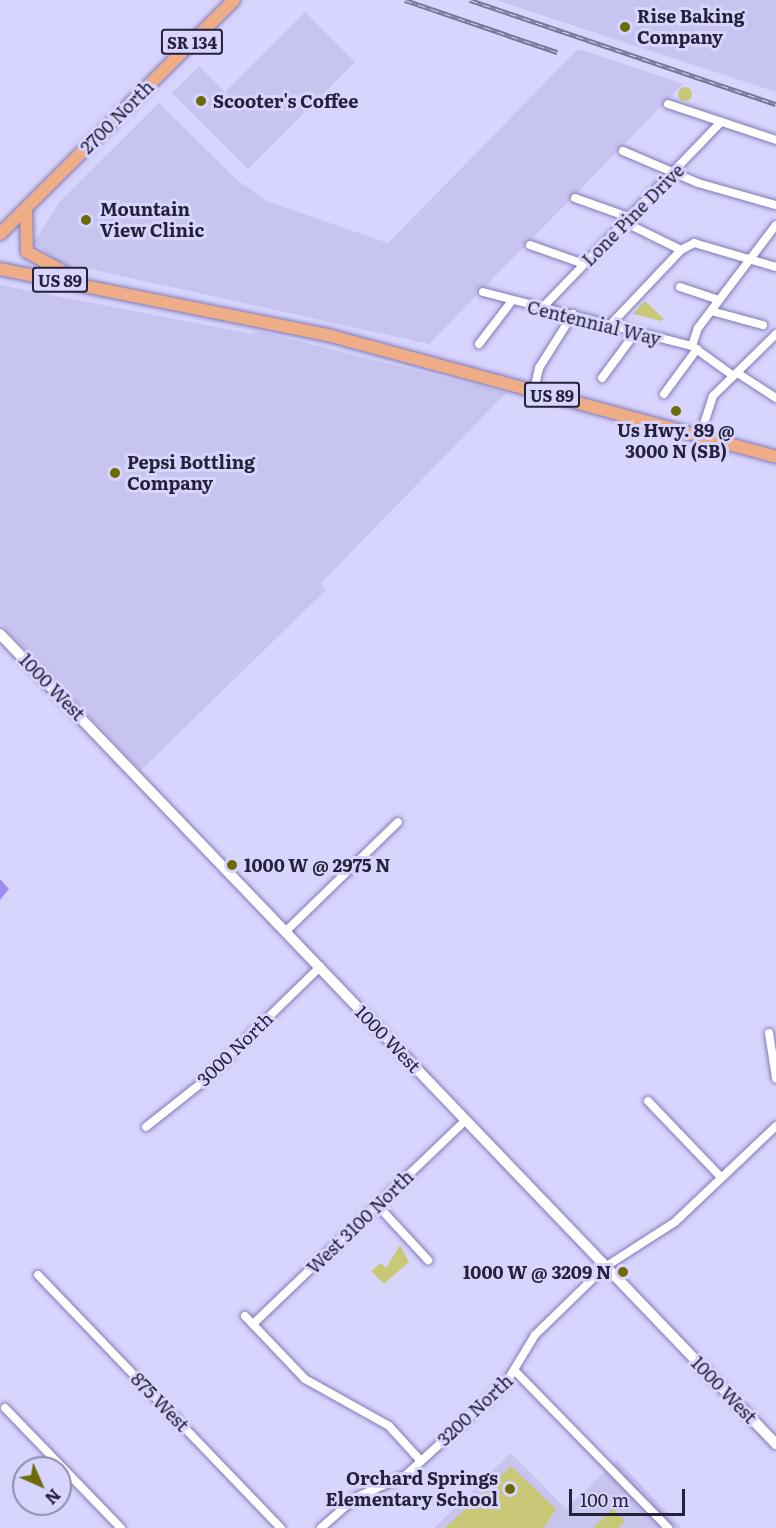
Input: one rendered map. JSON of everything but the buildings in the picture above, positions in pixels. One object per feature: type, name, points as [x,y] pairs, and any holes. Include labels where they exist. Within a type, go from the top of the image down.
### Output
[{"type":"main road","name":"2700 North","points":[[0,234],[234,0]]},
{"type":"main road","points":[[26,208],[23,238],[29,255],[88,286]]},
{"type":"main road","name":"US 89","points":[[0,269],[328,335],[776,457]]},
{"type":"street","points":[[668,104],[776,140]]},
{"type":"street","name":"Lone Pine Drive","points":[[543,307],[722,122]]},
{"type":"street","points":[[623,151],[678,170],[698,183],[776,205]]},
{"type":"street","points":[[576,198],[629,220],[681,250]]},
{"type":"street","points":[[664,394],[695,347],[711,311],[776,225]]},
{"type":"street","points":[[611,324],[681,250],[694,243],[776,267]]},
{"type":"street","points":[[530,244],[584,264]]},
{"type":"street","points":[[680,287],[719,300]]},
{"type":"street","name":"Centennial Way","points":[[483,292],[536,310],[543,307],[695,347],[776,398]]},
{"type":"street","points":[[479,344],[511,302]]},
{"type":"street","points":[[711,311],[763,325]]},
{"type":"street","points":[[534,390],[539,368],[573,314]]},
{"type":"street","points":[[602,378],[636,332]]},
{"type":"street","points":[[700,436],[713,396],[773,335]]},
{"type":"street","name":"1000 West","points":[[0,634],[776,1444]]},
{"type":"street","points":[[286,931],[398,822]]},
{"type":"street","name":"3000 North","points":[[146,1127],[200,1084],[320,967]]},
{"type":"street","points":[[769,1033],[776,1078]]},
{"type":"street","points":[[648,1101],[721,1178]]},
{"type":"street","name":"West 3100 North","points":[[253,1324],[466,1120]]},
{"type":"street","name":"3200 North","points":[[321,1528],[350,1501],[391,1484],[421,1461],[516,1372],[535,1335],[605,1267],[675,1222],[776,1126]]},
{"type":"street","points":[[378,1206],[428,1260]]},
{"type":"street","name":"875 West","points":[[38,1275],[281,1528]]},
{"type":"street","points":[[245,1316],[305,1379],[388,1426],[421,1461]]},
{"type":"street","points":[[516,1372],[668,1528]]},
{"type":"street","points":[[5,1408],[121,1528]]},
{"type":"shaded area","points":[[496,0],[776,0],[776,92],[718,73]]},
{"type":"shaded area","points":[[305,12],[355,62],[248,169],[172,93],[199,66],[225,92]]},
{"type":"shaded area","points":[[578,49],[683,84],[429,344],[58,262],[34,242],[60,201],[159,103],[237,180],[269,202],[388,243]]},
{"type":"shaded area","points":[[685,87],[690,89],[692,94],[690,99],[685,101],[680,99],[678,94],[680,89]]},
{"type":"shaded area","points":[[0,285],[252,334],[258,331],[506,393],[321,583],[326,590],[141,770],[0,623]]},
{"type":"shaded area","points":[[645,301],[664,319],[661,321],[633,314]]},
{"type":"shaded area","points":[[0,879],[9,889],[0,900]]},
{"type":"shaded area","points":[[400,1245],[409,1262],[384,1284],[371,1271],[381,1263],[386,1268]]},
{"type":"shaded area","name":"Orchard Springs Elementary School","points":[[511,1453],[566,1509],[617,1460],[682,1528],[434,1528]]},
{"type":"shaded area","points":[[511,1466],[556,1509],[544,1528],[445,1528]]},
{"type":"shaded area","points":[[613,1508],[625,1521],[618,1528],[593,1528]]},
{"type":"railway","points":[[405,0],[557,52]]},
{"type":"railway","points":[[470,0],[776,104]]},
{"type":"place","name":"Rise Baking Company","points":[[625,27]]},
{"type":"place","name":"Scooter's Coffee","points":[[201,101]]},
{"type":"place","name":"Mountain View Clinic","points":[[86,220]]},
{"type":"place","name":"Us Hwy. 89 @ 3000 N (SB)","points":[[676,411]]},
{"type":"place","name":"Pepsi Bottling Company","points":[[115,473]]},
{"type":"place","name":"1000 W @ 2975 N","points":[[232,865]]},
{"type":"place","name":"1000 W @ 3209 N","points":[[623,1272]]},
{"type":"place","name":"Orchard Springs Elementary School","points":[[510,1489]]}]
